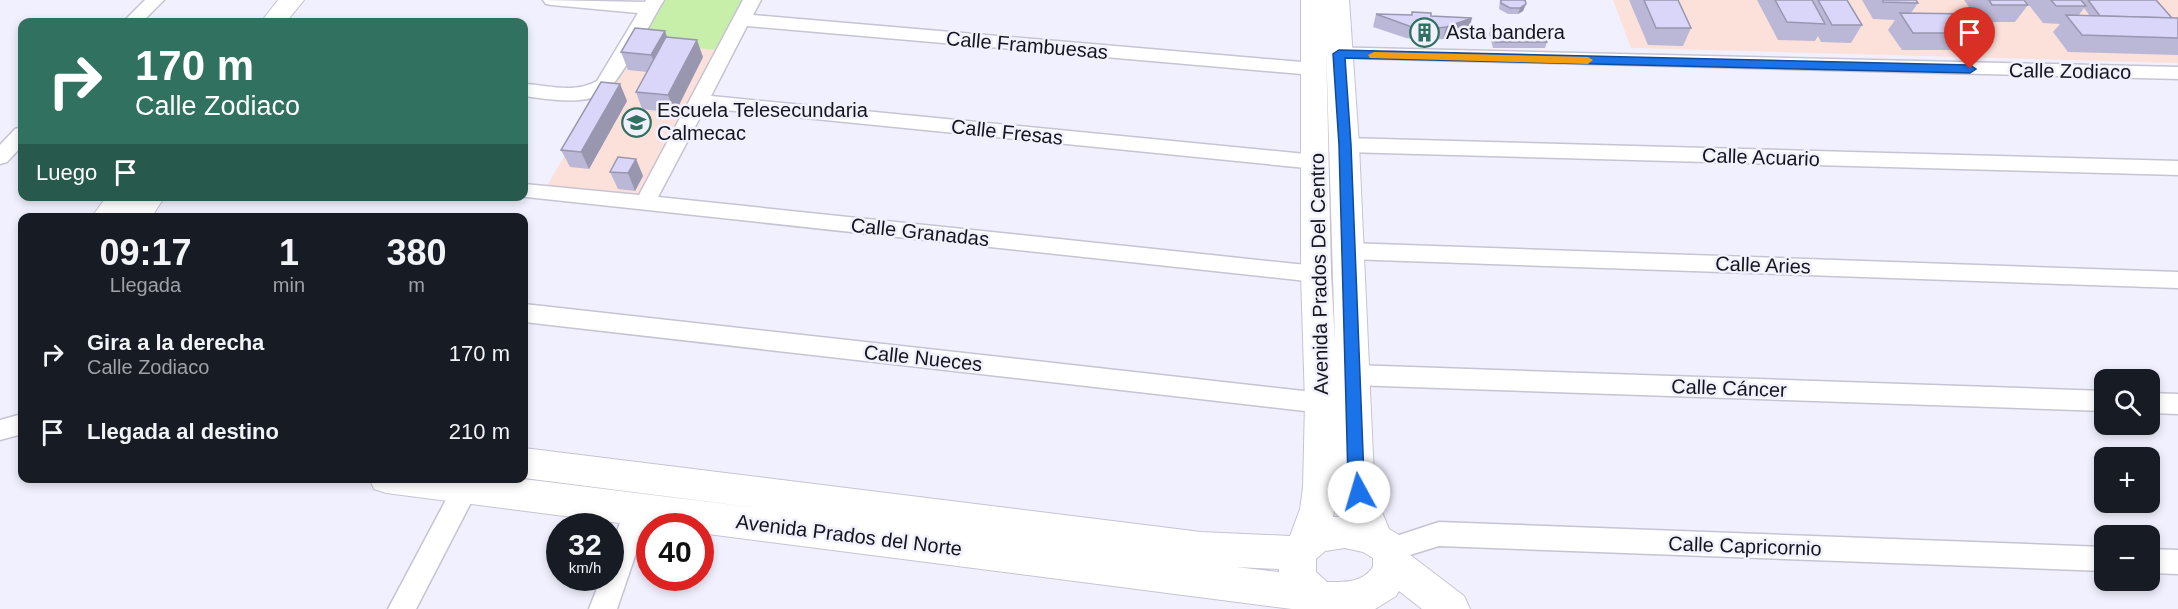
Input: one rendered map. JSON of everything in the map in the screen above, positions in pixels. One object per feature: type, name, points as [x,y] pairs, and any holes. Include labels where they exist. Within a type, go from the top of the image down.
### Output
[{"type":"main road","points":[[276,18],[292,0]]},
{"type":"main road","points":[[299,18],[315,0]]},
{"type":"main road","name":"Avenida Prados Del Centro","points":[[1303,549],[1318,509],[1322,488],[1316,162],[1322,59],[1313,0]]},
{"type":"main road","points":[[1337,0],[1322,59],[1345,145],[1356,478],[1361,505],[1385,551],[1390,579],[1365,605],[1324,600],[1312,594],[1302,585],[1297,574],[1296,562],[1303,549],[1314,539],[1336,533],[1360,534],[1385,551],[1450,609]]},
{"type":"main road","points":[[110,213],[120,201]]},
{"type":"main road","points":[[138,213],[147,201]]},
{"type":"main road","name":"Avenida Prados del Norte","points":[[528,465],[564,484],[638,509],[1312,594]]},
{"type":"main road","name":"Avenida Prados del Norte","points":[[422,483],[465,489],[564,484],[1202,549],[1303,549]]},
{"type":"street","points":[[136,18],[155,0]]},
{"type":"street","points":[[528,90],[578,95],[594,93],[604,85],[652,4],[552,0]]},
{"type":"street","points":[[645,203],[752,0]]},
{"type":"street","name":"Calle Frambuesas","points":[[741,20],[1322,59]]},
{"type":"street","name":"Calle Zodiaco","points":[[1322,59],[2178,73]]},
{"type":"street","name":"Calle Fresas","points":[[699,101],[1316,162]]},
{"type":"street","points":[[0,157],[18,138]]},
{"type":"street","name":"Calle Acuario","points":[[1345,145],[2178,168]]},
{"type":"street","name":"Calle Granadas","points":[[528,191],[1317,274]]},
{"type":"street","name":"Calle Aries","points":[[1348,251],[2178,280]]},
{"type":"street","name":"Calle Nueces","points":[[528,313],[1322,403]]},
{"type":"street","name":"Calle Cáncer","points":[[1353,375],[2094,401]]},
{"type":"street","points":[[2160,403],[2178,404]]},
{"type":"street","points":[[0,430],[18,425]]},
{"type":"street","points":[[402,609],[465,489]]},
{"type":"street","points":[[603,609],[638,509]]},
{"type":"street","name":"Calle Capricornio","points":[[1385,551],[1420,538],[1439,534],[2094,559]]},
{"type":"street","points":[[2160,561],[2178,562]]},
{"type":"shaded area","points":[[1613,0],[2178,0],[2178,63],[1631,48]]},
{"type":"shaded area","name":"Escuela Telesecundaria Calmecac","points":[[630,41],[725,51],[645,203],[543,193]]},
{"type":"green space","points":[[656,0],[752,0],[725,51],[630,41]]},
{"type":"building","points":[[1501,0],[1525,0],[1526,4],[1520,8],[1510,8],[1501,3]]},
{"type":"building","points":[[1644,0],[1678,0],[1691,28],[1656,28]]},
{"type":"building","points":[[1775,0],[1812,0],[1825,24],[1787,22]]},
{"type":"building","points":[[1818,0],[1847,0],[1862,25],[1832,25]]},
{"type":"building","points":[[1883,0],[1916,0],[1918,3],[1883,2]]},
{"type":"building","points":[[1989,0],[2024,0],[2028,5],[1992,5]]},
{"type":"building","points":[[2051,0],[2081,0],[2086,6],[2056,6]]},
{"type":"building","points":[[2088,0],[2156,0],[2172,18],[2100,16]]},
{"type":"building","points":[[1412,12],[1431,13],[1431,16],[1472,18],[1446,27],[1428,29],[1409,26],[1376,14],[1412,15]]},
{"type":"building","points":[[1900,13],[1973,14],[1987,33],[1913,33]]},
{"type":"building","points":[[2066,15],[2178,18],[2178,38],[2082,35]]},
{"type":"building","points":[[635,28],[665,31],[651,55],[621,52]]},
{"type":"building","points":[[1491,28],[1542,28],[1547,42],[1495,42]]},
{"type":"building","points":[[666,37],[697,40],[668,95],[636,92]]},
{"type":"building","points":[[601,82],[620,84],[581,152],[561,150]]},
{"type":"building","points":[[618,157],[636,159],[628,173],[610,172]]},
{"type":"slow traffic","points":[[1374,55],[1588,60]]},
{"type":"place","name":"Asta bandera","points":[[1425,32]]},
{"type":"place","name":"Escuela Telesecundaria Calmecac","points":[[636,122]]},
{"type":"route","points":[[1359,492],[1356,478],[1345,145],[1339,54],[1970,69]]}]
